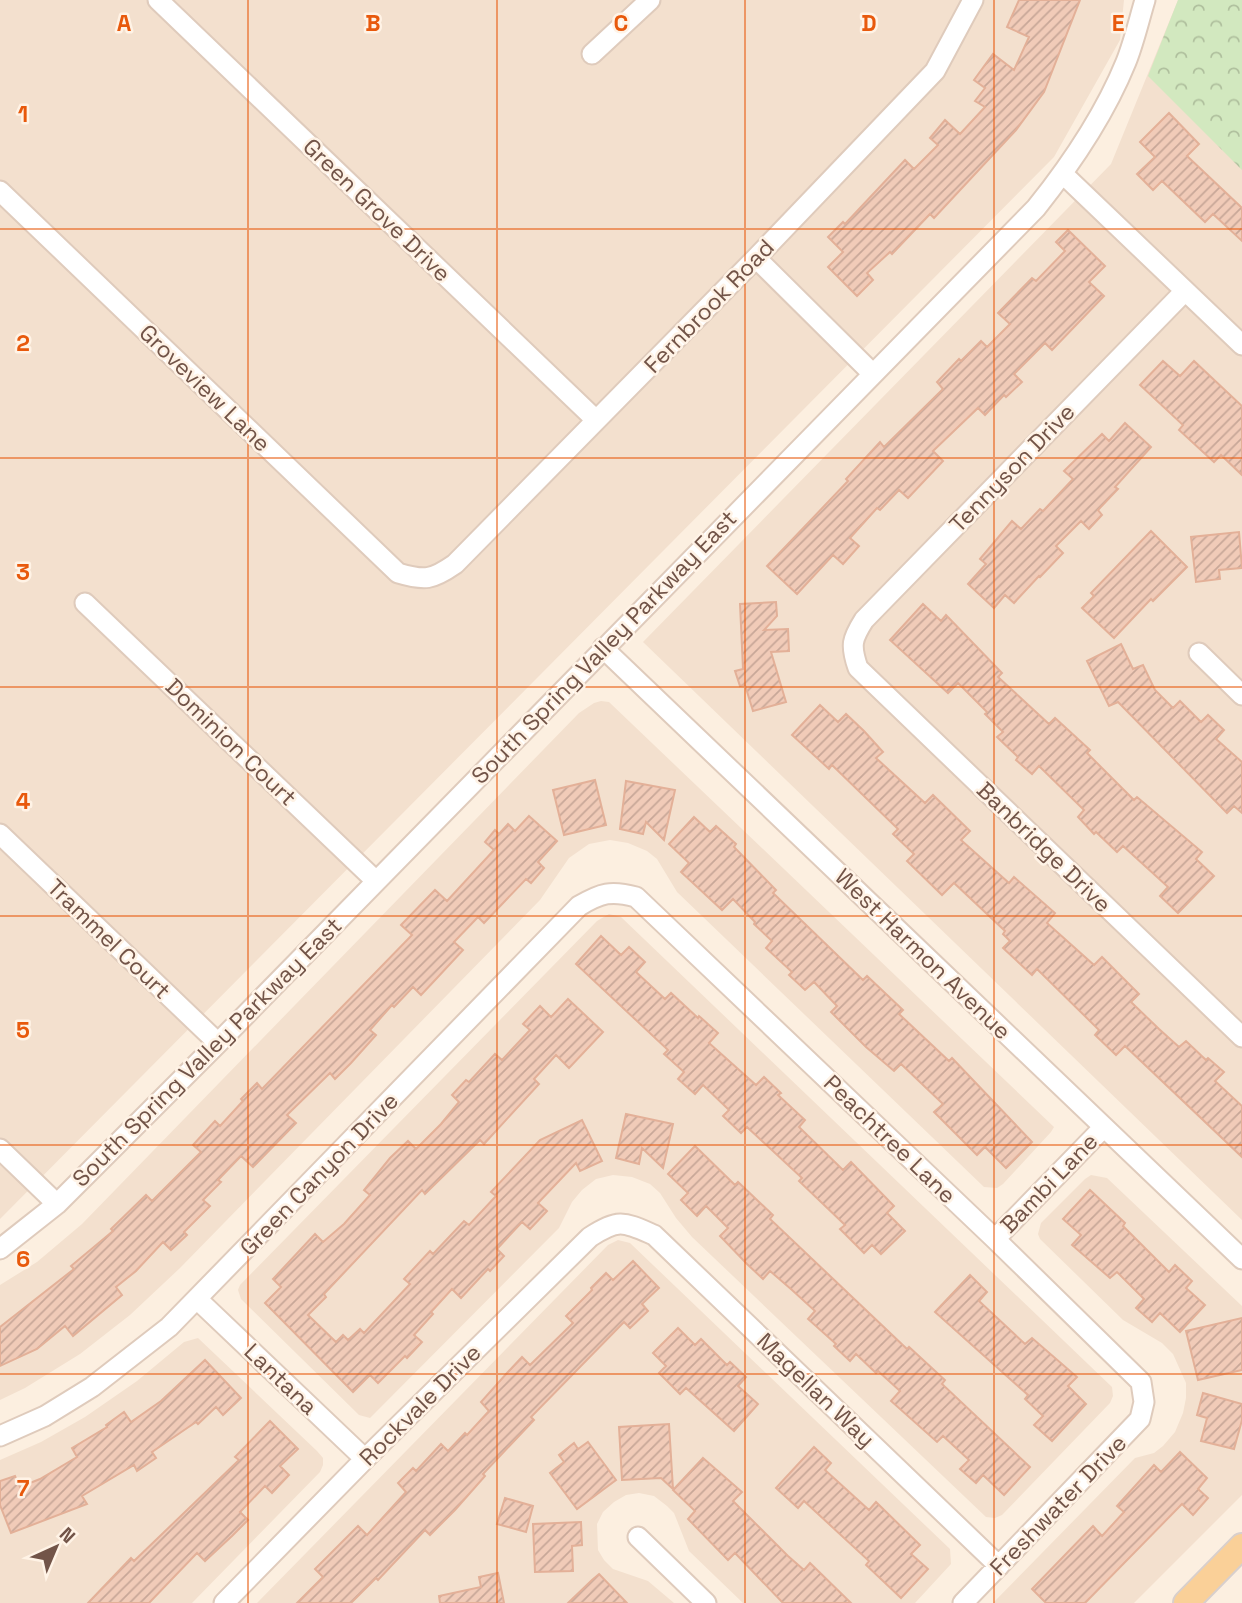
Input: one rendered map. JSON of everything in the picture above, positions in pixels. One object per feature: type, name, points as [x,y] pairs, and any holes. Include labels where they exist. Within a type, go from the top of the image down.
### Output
[{"type":"main road","points":[[1185,1603],[1242,1546]]},
{"type":"street","name":"Green Grove Drive","points":[[158,0],[596,420]]},
{"type":"street","points":[[592,54],[650,0]]},
{"type":"street","name":"Fernbrook Road","points":[[415,578],[436,577],[455,564],[756,258],[935,71],[973,0]]},
{"type":"street","name":"South Spring Valley Parkway East","points":[[0,1249],[57,1204],[218,1043],[1036,208],[1063,174],[1100,118],[1127,60],[1145,0]]},
{"type":"street","points":[[1063,174],[1242,345]]},
{"type":"street","name":"Groveview Lane","points":[[0,191],[397,573],[415,578]]},
{"type":"street","points":[[756,258],[873,374]]},
{"type":"street","name":"Tennyson Drive","points":[[852,652],[853,637],[864,620],[1185,291]]},
{"type":"street","name":"Dominion Court","points":[[85,603],[376,881]]},
{"type":"street","name":"West Harmon Avenue","points":[[603,648],[1242,1259]]},
{"type":"street","name":"Banbridge Drive","points":[[852,652],[858,667],[1242,1037]]},
{"type":"street","points":[[1199,653],[1242,695]]},
{"type":"street","name":"Trammel Court","points":[[0,834],[218,1043]]},
{"type":"street","name":"Peachtree Lane","points":[[619,892],[636,897],[995,1239],[1141,1382],[1144,1402]]},
{"type":"street","name":"Green Canyon Drive","points":[[0,1436],[46,1416],[92,1387],[169,1327],[579,906],[598,895],[619,892]]},
{"type":"street","name":"Bambi Lane","points":[[995,1239],[1104,1127]]},
{"type":"street","points":[[0,1149],[57,1204]]},
{"type":"street","name":"Rockvale Drive","points":[[224,1603],[590,1237],[607,1226],[627,1223]]},
{"type":"street","name":"Magellan Way","points":[[627,1223],[654,1235],[999,1566]]},
{"type":"street","name":"Lantana","points":[[197,1299],[365,1460]]},
{"type":"street","name":"Freshwater Drive","points":[[963,1603],[1140,1419],[1144,1402]]},
{"type":"street","points":[[638,1537],[706,1603]]},
{"type":"shaded area","points":[[0,0],[1124,0],[1120,40],[1054,157],[0,1219]]},
{"type":"shaded area","points":[[1178,0],[1242,0],[1242,1220],[643,642],[1111,164]]},
{"type":"shaded area","points":[[601,701],[609,702],[1054,1127],[1051,1132],[1003,1184],[997,1188],[984,1187],[677,892],[657,859],[647,851],[628,843],[610,840],[589,844],[569,858],[540,900],[180,1268],[130,1315],[80,1354],[0,1400],[0,1285],[37,1262],[82,1224],[579,713]]},
{"type":"shaded area","points":[[609,914],[621,917],[1112,1387],[1113,1396],[1110,1403],[1002,1515],[995,1518],[986,1517],[692,1237],[660,1193],[650,1184],[632,1177],[613,1175],[596,1179],[582,1190],[572,1202],[559,1228],[370,1418],[359,1415],[241,1299],[238,1290],[240,1285],[597,921]]},
{"type":"shaded area","points":[[1091,1175],[1107,1178],[1242,1306],[1242,1495],[1134,1603],[993,1603],[1135,1458],[1154,1453],[1163,1446],[1175,1432],[1183,1413],[1186,1383],[1173,1354],[1162,1343],[1123,1320],[1038,1234],[1041,1223]]},
{"type":"shaded area","points":[[618,1240],[630,1243],[950,1549],[951,1564],[915,1603],[743,1603],[689,1551],[674,1513],[654,1496],[639,1493],[626,1495],[603,1512],[597,1524],[598,1550],[613,1569],[648,1581],[674,1603],[257,1603],[608,1245]]},
{"type":"shaded area","points":[[198,1338],[317,1451],[323,1458],[320,1472],[192,1603],[0,1603],[0,1460],[41,1442],[85,1417],[137,1381],[184,1342]]},
{"type":"green space","points":[[1178,0],[1242,0],[1242,170],[1148,76]]},
{"type":"building","points":[[1019,0],[1080,0],[1044,92],[1016,130],[934,218],[930,214],[892,254],[890,252],[867,273],[873,280],[857,296],[828,267],[843,252],[828,237],[843,222],[845,224],[905,160],[914,169],[938,145],[930,138],[945,120],[960,134],[985,107],[975,101],[985,88],[974,80],[993,54],[1014,70],[1029,37],[1007,27]]},
{"type":"building","points":[[1169,113],[1199,144],[1187,156],[1242,208],[1242,241],[1213,214],[1205,222],[1162,181],[1153,190],[1137,174],[1155,157],[1140,142]]},
{"type":"building","points":[[1068,230],[1105,266],[1089,282],[1104,296],[1052,350],[1045,343],[1014,374],[1022,382],[1006,397],[1004,395],[985,415],[978,408],[933,451],[943,461],[908,498],[899,490],[880,510],[877,508],[850,538],[859,546],[843,564],[833,555],[797,594],[767,566],[848,481],[846,479],[880,442],[884,447],[943,389],[937,382],[959,359],[961,361],[981,341],[987,347],[1010,324],[998,313],[1032,278],[1036,281],[1065,251],[1056,242]]},
{"type":"building","points":[[1163,361],[1180,376],[1194,361],[1242,406],[1242,475],[1221,455],[1214,462],[1179,430],[1183,425],[1140,385]]},
{"type":"building","points":[[1125,423],[1151,447],[1115,487],[1118,489],[1098,510],[1102,515],[1089,529],[1081,521],[1056,546],[1063,553],[1014,603],[1005,595],[994,608],[968,584],[986,564],[980,559],[1012,521],[1021,529],[1040,509],[1043,511],[1073,479],[1064,471],[1102,434],[1109,441]]},
{"type":"building","points":[[1151,531],[1187,567],[1153,601],[1151,599],[1114,638],[1082,608],[1094,596],[1091,593]]},
{"type":"building","points":[[1239,532],[1242,568],[1219,570],[1220,579],[1196,582],[1191,537]]},
{"type":"building","points":[[776,602],[777,616],[764,630],[788,629],[789,651],[771,652],[786,702],[753,711],[745,685],[740,686],[735,671],[743,669],[740,604]]},
{"type":"building","points":[[923,604],[941,621],[946,615],[1002,673],[998,677],[1049,724],[1055,718],[1090,750],[1087,753],[1134,800],[1137,797],[1202,852],[1196,859],[1214,876],[1178,913],[1160,896],[1168,887],[1123,846],[1117,852],[1096,832],[1094,834],[1078,817],[1084,810],[1039,766],[1032,774],[1016,760],[1018,757],[997,737],[1003,732],[958,683],[948,693],[890,640]]},
{"type":"building","points":[[1121,644],[1133,669],[1143,665],[1155,690],[1173,708],[1180,701],[1201,722],[1208,715],[1224,730],[1216,739],[1242,762],[1242,813],[1234,806],[1227,813],[1118,702],[1109,706],[1087,661]]},
{"type":"building","points":[[820,705],[838,722],[846,714],[883,752],[876,758],[925,803],[933,795],[970,831],[961,840],[1009,883],[1014,877],[1055,913],[1047,923],[1094,965],[1102,957],[1139,994],[1131,1002],[1159,1029],[1179,1047],[1186,1041],[1224,1072],[1215,1081],[1242,1106],[1242,1157],[1125,1046],[1116,1055],[1095,1035],[1099,1030],[1037,969],[1032,975],[1003,948],[1010,941],[1003,934],[1005,931],[954,883],[942,895],[907,861],[914,854],[893,834],[898,829],[832,765],[829,769],[792,735]]},
{"type":"building","points":[[595,780],[606,825],[564,835],[553,790]]},
{"type":"building","points":[[626,781],[675,790],[664,840],[646,822],[643,834],[620,829]]},
{"type":"building","points":[[529,816],[557,841],[538,862],[544,868],[531,883],[526,879],[484,923],[478,917],[454,942],[463,950],[421,995],[413,987],[394,1007],[392,1005],[370,1030],[376,1035],[351,1063],[335,1079],[330,1073],[287,1115],[296,1123],[253,1167],[241,1156],[203,1200],[210,1206],[184,1232],[187,1235],[171,1250],[163,1242],[136,1271],[116,1287],[122,1295],[73,1336],[65,1326],[37,1349],[0,1366],[0,1327],[74,1269],[71,1266],[113,1231],[111,1229],[146,1195],[152,1201],[201,1152],[193,1145],[215,1121],[220,1126],[257,1083],[262,1089],[412,935],[401,925],[435,890],[447,901],[494,850],[485,842],[495,830],[499,834],[508,824],[515,831]]},
{"type":"building","points":[[694,817],[710,832],[716,826],[736,844],[734,847],[776,890],[773,893],[863,980],[867,976],[903,1010],[899,1014],[949,1061],[952,1058],[1032,1142],[1006,1168],[985,1147],[977,1155],[934,1112],[943,1104],[901,1064],[894,1071],[866,1047],[831,1012],[837,1006],[814,982],[805,990],[789,975],[792,972],[766,948],[772,941],[733,899],[722,910],[681,872],[689,863],[669,844]]},
{"type":"building","points":[[601,936],[621,955],[629,947],[645,962],[636,972],[665,999],[671,993],[718,1033],[709,1043],[756,1085],[764,1077],[781,1093],[778,1095],[805,1120],[799,1127],[843,1170],[851,1162],[894,1206],[887,1213],[905,1231],[881,1254],[872,1245],[864,1253],[840,1229],[845,1225],[799,1181],[802,1178],[747,1127],[741,1133],[723,1116],[729,1110],[703,1085],[695,1094],[678,1079],[684,1072],[664,1054],[668,1050],[576,964]]},
{"type":"building","points":[[568,999],[603,1032],[569,1068],[556,1055],[534,1079],[539,1084],[484,1144],[480,1140],[425,1194],[422,1190],[324,1294],[326,1297],[308,1315],[336,1342],[343,1335],[348,1340],[360,1329],[364,1333],[410,1284],[404,1279],[430,1251],[433,1254],[464,1221],[469,1225],[496,1196],[491,1192],[540,1140],[582,1120],[602,1161],[580,1171],[576,1163],[538,1203],[547,1211],[530,1229],[522,1222],[497,1249],[504,1256],[490,1271],[488,1269],[461,1298],[452,1289],[431,1312],[433,1314],[414,1335],[422,1342],[407,1358],[405,1356],[378,1383],[370,1375],[353,1392],[265,1303],[281,1287],[273,1279],[315,1234],[323,1242],[344,1224],[370,1195],[364,1190],[390,1158],[408,1141],[416,1149],[441,1124],[459,1102],[452,1095],[466,1080],[469,1082],[495,1054],[502,1060],[530,1030],[523,1024],[540,1006],[551,1017]]},
{"type":"building","points":[[626,1114],[673,1124],[663,1168],[642,1148],[639,1164],[616,1158]]},
{"type":"building","points":[[695,1146],[735,1185],[738,1182],[773,1215],[770,1219],[907,1349],[909,1347],[945,1380],[942,1384],[1030,1467],[1004,1495],[983,1475],[976,1483],[960,1469],[969,1460],[943,1436],[937,1442],[891,1401],[900,1391],[856,1354],[850,1361],[834,1346],[836,1344],[808,1319],[815,1311],[792,1290],[770,1271],[763,1279],[747,1264],[720,1236],[728,1228],[706,1206],[697,1216],[681,1200],[688,1193],[668,1174]]},
{"type":"building","points":[[1090,1190],[1125,1223],[1123,1226],[1169,1272],[1175,1265],[1192,1281],[1186,1288],[1205,1305],[1180,1332],[1160,1313],[1152,1322],[1136,1308],[1144,1299],[1117,1272],[1110,1278],[1072,1245],[1081,1235],[1063,1219]]},
{"type":"building","points":[[633,1261],[659,1288],[642,1304],[648,1311],[630,1328],[624,1322],[531,1417],[534,1420],[483,1474],[485,1476],[455,1510],[430,1535],[425,1530],[378,1580],[376,1578],[351,1603],[297,1603],[323,1577],[315,1569],[358,1526],[367,1535],[406,1492],[398,1483],[413,1468],[416,1471],[441,1444],[448,1451],[465,1433],[467,1435],[489,1411],[481,1402],[522,1357],[530,1365],[573,1323],[566,1316],[591,1288],[606,1273],[613,1280]]},
{"type":"building","points":[[970,1275],[987,1292],[979,1301],[1025,1344],[1032,1338],[1077,1377],[1068,1386],[1086,1404],[1052,1441],[1034,1425],[1043,1416],[1025,1399],[1028,1395],[935,1312]]},
{"type":"building","points":[[1242,1318],[1242,1370],[1198,1380],[1186,1331]]},
{"type":"building","points":[[678,1328],[695,1345],[701,1339],[727,1365],[730,1362],[746,1377],[738,1386],[758,1404],[734,1431],[686,1388],[680,1394],[659,1373],[666,1366],[653,1353]]},
{"type":"building","points":[[205,1360],[241,1398],[223,1415],[216,1407],[198,1424],[196,1422],[152,1452],[156,1458],[137,1471],[134,1465],[82,1496],[87,1504],[11,1533],[0,1505],[0,1481],[15,1476],[20,1487],[40,1479],[77,1457],[72,1448],[107,1427],[106,1425],[124,1412],[131,1422],[161,1401]]},
{"type":"building","points":[[1203,1393],[1242,1404],[1242,1420],[1234,1449],[1201,1441],[1207,1418],[1197,1415]]},
{"type":"building","points":[[270,1421],[298,1449],[280,1466],[289,1475],[272,1493],[265,1486],[240,1512],[248,1520],[232,1536],[205,1561],[197,1553],[149,1603],[88,1603],[131,1558],[134,1561],[239,1460],[235,1457]]},
{"type":"building","points":[[669,1424],[673,1489],[661,1478],[622,1480],[619,1427]]},
{"type":"building","points":[[588,1442],[616,1480],[577,1509],[550,1473],[564,1462],[559,1455],[574,1443],[578,1449]]},
{"type":"building","points":[[814,1447],[831,1463],[825,1470],[869,1510],[876,1502],[920,1545],[911,1554],[928,1569],[901,1598],[866,1565],[869,1561],[804,1501],[798,1508],[776,1488]]},
{"type":"building","points":[[1180,1452],[1207,1478],[1198,1489],[1208,1498],[1193,1515],[1182,1504],[1085,1603],[1046,1603],[1032,1589],[1093,1526],[1102,1536],[1124,1512],[1117,1506],[1154,1465],[1161,1472]]},
{"type":"building","points":[[703,1458],[742,1492],[733,1501],[788,1556],[804,1570],[810,1563],[851,1603],[783,1603],[735,1553],[728,1560],[688,1519],[695,1511],[673,1490]]},
{"type":"building","points":[[505,1498],[533,1506],[526,1532],[497,1524]]},
{"type":"building","points":[[581,1522],[582,1545],[572,1546],[573,1571],[535,1572],[533,1524]]},
{"type":"building","points":[[498,1573],[504,1603],[440,1603],[439,1596],[481,1587],[479,1577]]},
{"type":"building","points":[[599,1574],[627,1603],[568,1603],[592,1580]]}]
